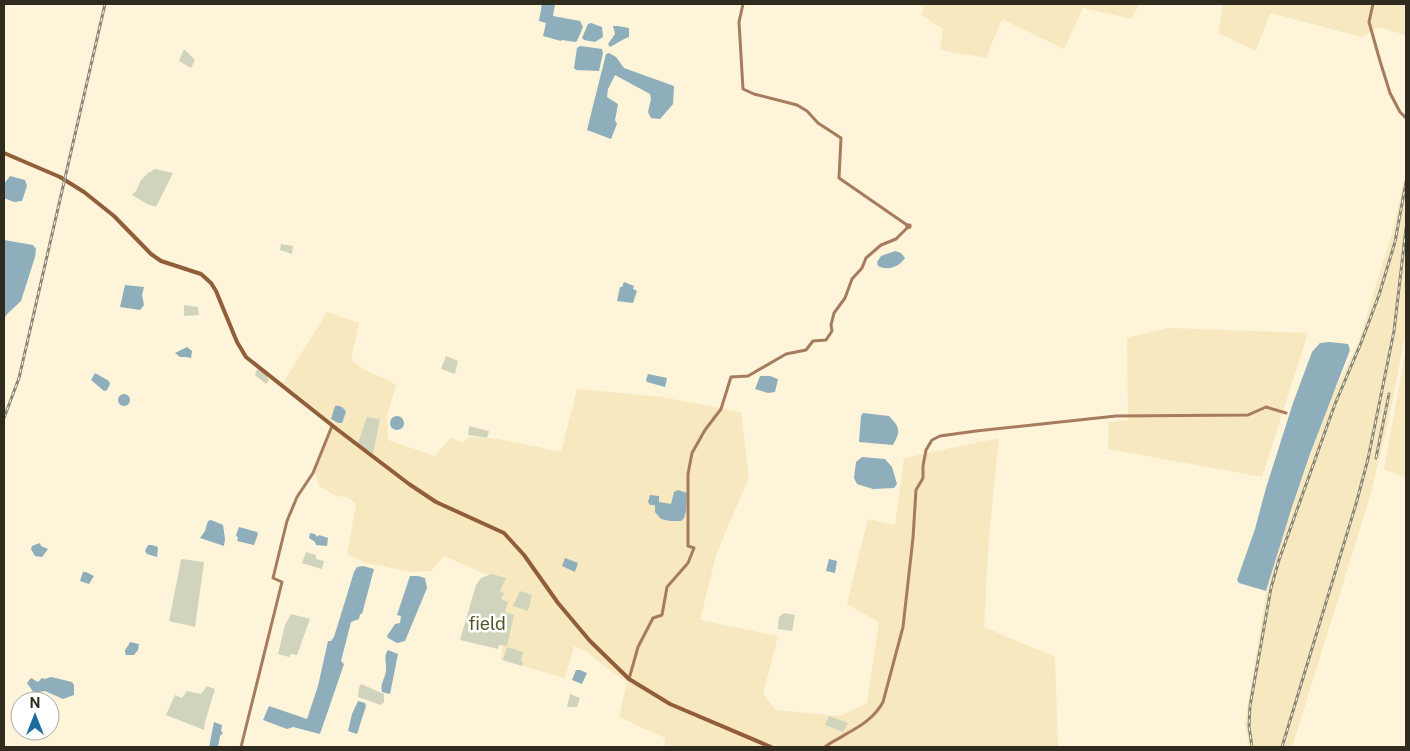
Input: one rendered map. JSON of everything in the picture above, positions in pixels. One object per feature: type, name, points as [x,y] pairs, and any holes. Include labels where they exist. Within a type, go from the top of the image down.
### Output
[{"type":"main road","points":[[4,153],[60,176],[84,192],[114,216],[151,254],[161,261],[201,274],[211,283],[216,291],[237,342],[246,357],[332,426],[409,484],[436,502],[504,533],[524,556],[558,604],[629,680],[670,704],[771,747]]},
{"type":"street","points":[[629,680],[636,652],[652,618],[662,615],[667,587],[688,563],[693,552],[694,548],[688,546],[688,474],[692,452],[705,430],[721,409],[731,377],[748,376],[786,354],[806,350],[813,340],[826,340],[832,331],[831,325],[834,313],[845,298],[852,279],[862,268],[866,258],[881,245],[896,239],[907,226],[839,178],[841,138],[818,122],[807,111],[796,105],[754,94],[743,89],[739,22],[743,4]]},
{"type":"street","points":[[1373,4],[1369,22],[1380,61],[1390,93],[1400,112],[1406,118]]},
{"type":"street","points":[[825,747],[830,742],[847,734],[870,719],[879,711],[883,702],[903,627],[913,538],[916,490],[923,478],[926,450],[932,440],[940,436],[976,431],[1116,416],[1248,415],[1266,408],[1286,412]]},
{"type":"street","points":[[241,747],[282,582],[273,578],[287,521],[297,497],[313,473],[332,426]]},
{"type":"shaded area","points":[[925,4],[1139,4],[1131,19],[1083,8],[1064,49],[1002,19],[986,58],[940,50],[943,29],[921,15]]},
{"type":"shaded area","points":[[1220,4],[1406,4],[1406,35],[1378,27],[1362,37],[1270,13],[1256,51],[1218,33],[1223,5]]},
{"type":"shaded area","points":[[1404,179],[1406,179],[1406,331],[1387,428],[1369,500],[1292,747],[1249,747],[1245,723],[1266,594],[1283,535],[1327,406],[1358,344],[1394,226]]},
{"type":"shaded area","points":[[327,312],[359,323],[351,360],[365,370],[396,385],[387,415],[388,440],[435,456],[451,437],[462,443],[470,437],[498,439],[561,452],[577,389],[662,397],[741,412],[749,477],[716,555],[700,620],[778,636],[763,694],[776,710],[840,716],[867,703],[879,622],[847,604],[868,519],[895,525],[904,458],[999,438],[989,537],[984,627],[1055,657],[1058,747],[665,747],[665,738],[619,717],[627,682],[585,650],[574,646],[565,678],[501,660],[506,616],[495,611],[501,581],[444,556],[431,571],[412,572],[366,563],[347,554],[356,504],[347,497],[336,496],[319,486],[315,473],[320,454],[333,423],[283,383]]},
{"type":"shaded area","points":[[1168,328],[1308,333],[1262,477],[1108,449],[1109,422],[1128,420],[1127,338]]},
{"type":"shaded area","points":[[1406,348],[1406,478],[1384,469]]},
{"type":"green space","points":[[184,49],[195,60],[191,68],[179,61]]},
{"type":"green space","points":[[155,169],[173,173],[156,207],[132,195],[141,180]]},
{"type":"green space","points":[[281,244],[293,246],[292,254],[280,250]]},
{"type":"green space","points":[[184,305],[198,307],[199,315],[184,316]]},
{"type":"green space","points":[[446,356],[458,361],[455,374],[441,369]]},
{"type":"green space","points":[[257,369],[265,374],[269,380],[266,384],[255,375]]},
{"type":"green space","points":[[367,417],[380,419],[373,454],[358,443]]},
{"type":"green space","points":[[469,426],[489,431],[487,438],[468,435]]},
{"type":"green space","points":[[306,552],[316,555],[316,559],[324,561],[322,569],[302,563]]},
{"type":"green space","points":[[182,559],[204,562],[195,627],[169,621]]},
{"type":"green space","name":"field","points":[[492,574],[506,578],[500,591],[504,593],[501,599],[508,602],[505,612],[514,615],[507,646],[499,645],[498,649],[460,640],[476,585],[481,578]]},
{"type":"green space","points":[[520,591],[532,595],[528,611],[513,606]]},
{"type":"green space","points":[[784,613],[795,615],[792,631],[778,629],[779,617]]},
{"type":"green space","points":[[291,614],[310,619],[297,655],[291,654],[289,657],[278,654],[285,625]]},
{"type":"green space","points":[[507,647],[523,652],[522,666],[503,660]]},
{"type":"green space","points":[[361,684],[384,694],[384,702],[381,705],[358,697]]},
{"type":"green space","points":[[207,686],[215,689],[204,730],[166,715],[175,695],[182,698],[187,691],[201,694]]},
{"type":"green space","points":[[570,694],[580,698],[577,707],[567,707]]},
{"type":"green space","points":[[829,716],[848,723],[843,732],[825,725]]},
{"type":"water","points":[[542,4],[555,4],[553,16],[580,21],[583,27],[577,41],[561,41],[543,36],[546,23],[539,21]]},
{"type":"water","points":[[591,23],[602,27],[603,37],[595,42],[582,38],[588,24]]},
{"type":"water","points":[[613,26],[629,28],[629,37],[610,47],[608,44],[615,34]]},
{"type":"water","points":[[580,46],[602,49],[603,53],[599,71],[576,70],[574,68],[577,48]]},
{"type":"water","points":[[609,53],[616,57],[624,68],[674,86],[673,104],[660,119],[651,118],[648,112],[651,99],[650,94],[615,75],[608,89],[607,97],[618,104],[615,120],[617,124],[611,139],[587,130],[606,54]]},
{"type":"water","points":[[10,176],[25,180],[27,186],[22,201],[14,202],[4,198],[4,184]]},
{"type":"water","points":[[4,240],[33,245],[36,249],[21,301],[4,319]]},
{"type":"water","points":[[895,251],[901,253],[905,258],[900,264],[889,268],[878,266],[877,262],[881,256]]},
{"type":"water","points":[[624,282],[634,286],[633,289],[637,291],[633,303],[617,301],[620,287],[622,287]]},
{"type":"water","points":[[125,285],[144,287],[142,295],[144,305],[140,310],[120,307]]},
{"type":"water","points":[[1320,343],[1348,344],[1350,350],[1310,454],[1266,591],[1239,583],[1237,580],[1255,529],[1266,488],[1293,403],[1312,352]]},
{"type":"water","points":[[187,347],[192,351],[191,358],[180,357],[175,353]]},
{"type":"water","points":[[95,373],[109,381],[110,384],[107,390],[104,391],[91,380]]},
{"type":"water","points":[[648,374],[667,378],[665,387],[647,382]]},
{"type":"water","points":[[760,376],[770,376],[778,379],[775,392],[768,393],[755,389]]},
{"type":"water","points":[[126,394],[129,395],[129,405],[122,406],[119,405],[118,398],[119,395]]},
{"type":"water","points":[[335,406],[342,407],[346,412],[342,423],[331,419]]},
{"type":"water","points":[[863,413],[889,416],[898,429],[893,445],[859,442],[861,416]]},
{"type":"water","points":[[394,416],[400,416],[404,423],[400,430],[394,430],[390,426],[390,420]]},
{"type":"water","points":[[862,457],[885,459],[892,467],[897,484],[894,488],[873,489],[857,484],[854,478],[856,462]]},
{"type":"water","points":[[678,490],[687,493],[684,518],[681,521],[661,519],[655,512],[655,505],[650,505],[648,502],[650,495],[659,496],[659,502],[671,504],[674,492]]},
{"type":"water","points":[[211,520],[223,525],[224,546],[200,538],[205,531],[208,521]]},
{"type":"water","points":[[239,527],[257,532],[254,545],[237,541],[236,535]]},
{"type":"water","points":[[310,533],[315,534],[317,537],[319,535],[328,538],[327,546],[316,545],[309,538]]},
{"type":"water","points":[[40,543],[41,546],[48,549],[42,557],[35,556],[31,549],[32,546]]},
{"type":"water","points":[[148,545],[158,547],[157,557],[147,554],[145,551]]},
{"type":"water","points":[[565,558],[578,563],[575,572],[562,566]]},
{"type":"water","points":[[829,559],[837,561],[835,573],[826,571]]},
{"type":"water","points":[[363,566],[374,569],[362,614],[360,614],[359,619],[351,622],[341,661],[344,664],[320,734],[293,727],[287,729],[263,720],[269,706],[307,719],[318,686],[328,641],[331,641],[334,637],[354,572],[357,567]]},
{"type":"water","points":[[83,572],[94,576],[89,584],[80,581]]},
{"type":"water","points":[[410,576],[425,578],[427,588],[405,641],[397,643],[387,636],[395,624],[400,623],[401,616],[397,615]]},
{"type":"water","points":[[130,642],[139,644],[138,650],[134,655],[126,655],[125,649]]},
{"type":"water","points":[[388,650],[398,654],[390,694],[382,692],[386,671],[385,658]]},
{"type":"water","points":[[576,670],[587,673],[582,684],[572,680]]},
{"type":"water","points":[[51,677],[72,682],[74,685],[74,695],[63,699],[60,698],[60,691],[33,691],[27,683],[31,678],[38,682],[42,678]]},
{"type":"water","points":[[358,701],[365,703],[366,706],[357,734],[348,731],[352,714]]},
{"type":"water","points":[[214,722],[222,725],[221,731],[223,733],[220,736],[218,747],[209,747]]},
{"type":"railway","points":[[4,418],[19,378],[105,4]]},
{"type":"railway","points":[[1252,747],[1249,726],[1250,706],[1271,588],[1279,560],[1335,404],[1379,295],[1395,242],[1406,182]]},
{"type":"railway","points":[[1282,747],[1368,459],[1394,331],[1406,228]]},
{"type":"railway","points":[[1376,458],[1389,394]]}]
